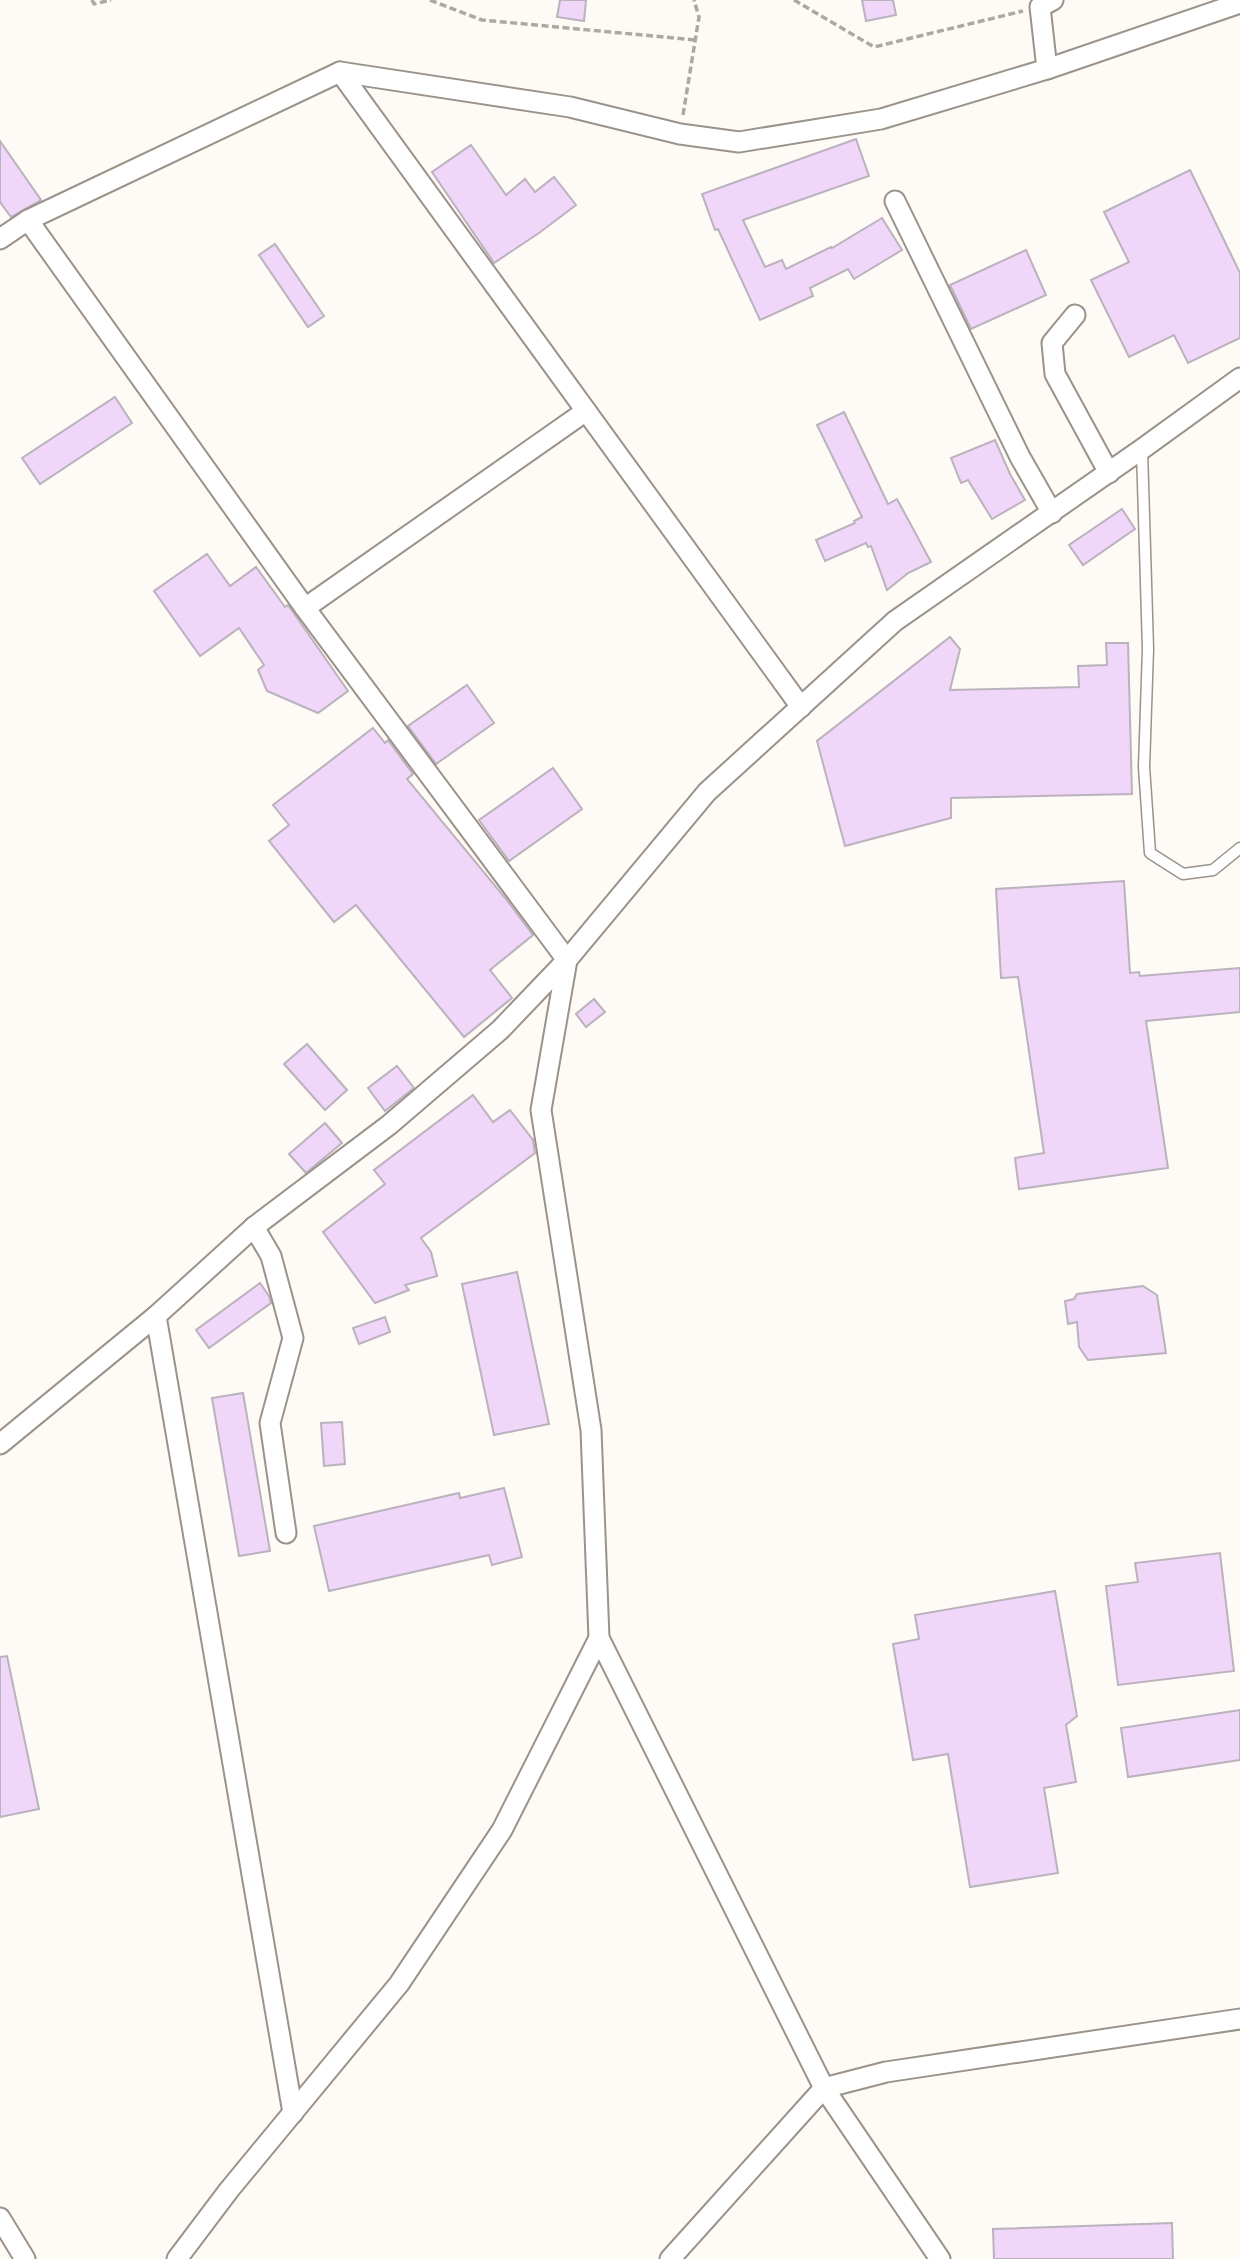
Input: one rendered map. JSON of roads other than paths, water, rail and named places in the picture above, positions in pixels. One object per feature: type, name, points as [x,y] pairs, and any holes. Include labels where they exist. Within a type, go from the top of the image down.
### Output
[{"type":"street","points":[[1047,3],[1047,69]]},
{"type":"street","points":[[0,239],[28,220],[340,72],[570,107],[680,134],[739,142],[881,119],[1047,69],[1240,4]]},
{"type":"street","points":[[340,72],[801,707]]},
{"type":"street","points":[[895,201],[1020,457],[1052,513]]},
{"type":"street","points":[[28,220],[305,608],[567,960],[541,1110],[591,1430],[599,1638],[824,2088],[940,2259]]},
{"type":"street","points":[[1075,314],[1052,343],[1055,374],[1109,473]]},
{"type":"street","points":[[0,1444],[156,1316],[254,1227],[388,1125],[500,1030],[567,960],[707,792],[895,621],[1109,473],[1240,378]]},
{"type":"street","points":[[305,608],[586,411]]},
{"type":"street","points":[[254,1227],[271,1256],[293,1338],[270,1423],[286,1533]]},
{"type":"street","points":[[156,1316],[293,2113]]},
{"type":"street","points":[[177,2259],[399,1984],[502,1830],[599,1638]]},
{"type":"street","points":[[670,2259],[824,2088],[886,2072],[1240,2019]]},
{"type":"street","points":[[0,2218],[26,2259]]},
{"type":"lane","points":[[1142,449],[1148,649],[1144,767],[1150,853],[1183,874],[1213,870],[1240,848]]}]
